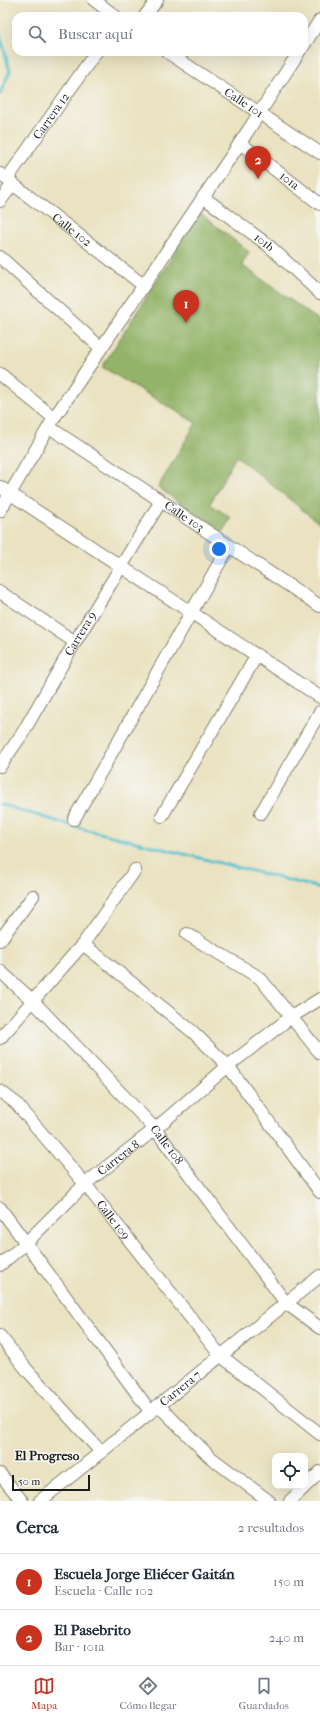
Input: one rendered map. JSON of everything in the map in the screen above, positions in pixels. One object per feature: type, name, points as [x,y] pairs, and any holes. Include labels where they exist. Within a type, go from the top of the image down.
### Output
[{"type":"street","points":[[94,0],[110,12]]},
{"type":"street","points":[[148,12],[157,0]]},
{"type":"street","points":[[308,39],[320,20]]},
{"type":"street","name":"Carrera 12","points":[[0,201],[7,179],[93,56]]},
{"type":"street","name":"Calle 101","points":[[173,56],[320,153]]},
{"type":"street","points":[[0,511],[51,423],[240,143],[296,56]]},
{"type":"street","name":"101a","points":[[240,143],[320,204]]},
{"type":"street","name":"Calle 102","points":[[7,179],[143,285]]},
{"type":"street","name":"101b","points":[[203,197],[268,245],[320,293]]},
{"type":"street","points":[[0,257],[101,348]]},
{"type":"street","name":"Calle 103","points":[[0,374],[51,423],[161,501],[320,606]]},
{"type":"street","points":[[0,487],[320,697]]},
{"type":"street","name":"Carrera 9","points":[[0,766],[22,734],[75,642],[161,501]]},
{"type":"street","points":[[74,819],[190,611],[229,546]]},
{"type":"street","points":[[0,592],[75,642]]},
{"type":"street","points":[[162,816],[257,655]]},
{"type":"street","points":[[261,812],[320,712]]},
{"type":"street","points":[[0,1038],[83,944],[135,870]]},
{"type":"street","points":[[0,940],[33,896]]},
{"type":"street","points":[[187,934],[260,978],[320,1053]]},
{"type":"street","points":[[83,944],[193,1032],[228,1066],[320,1192]]},
{"type":"street","name":"Calle 108","points":[[0,971],[33,1001],[156,1129],[286,1303],[320,1328]]},
{"type":"street","name":"Carrera 8","points":[[0,1265],[26,1243],[85,1184],[156,1129],[228,1066],[291,1017],[320,1000]]},
{"type":"street","name":"Calle 109","points":[[0,1091],[16,1103],[85,1184],[220,1355],[320,1434]]},
{"type":"street","points":[[0,1208],[154,1408],[210,1457],[269,1501]]},
{"type":"street","name":"Carrera 7","points":[[40,1501],[320,1276]]},
{"type":"street","points":[[0,1336],[27,1370],[101,1452]]},
{"type":"street","points":[[290,1501],[320,1472]]},
{"type":"street","points":[[0,1474],[22,1501]]},
{"type":"green space","points":[[200,213],[249,252],[242,265],[320,321],[320,524],[236,456],[210,504],[231,518],[221,534],[158,487],[196,423],[102,367]]},
{"type":"waterway","points":[[0,35],[10,71],[0,94]]},
{"type":"waterway","points":[[0,804],[76,827],[320,888]]},
{"type":"place","name":"El Pasebrito","points":[[258,179]]},
{"type":"place","name":"Escuela Jorge Eliécer Gaitán","points":[[186,323]]},
{"type":"district","name":"El Progreso","points":[[47,1455]]}]
